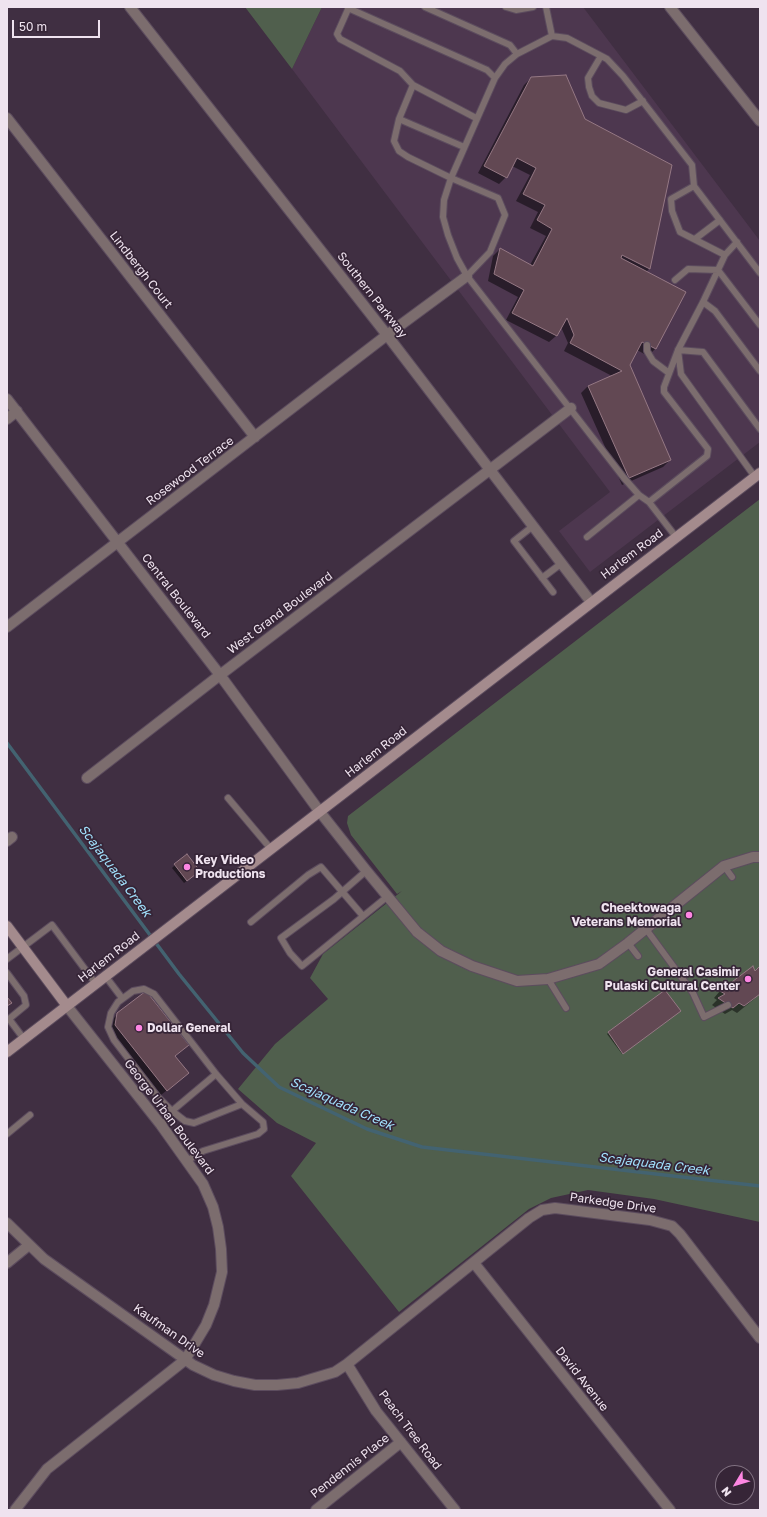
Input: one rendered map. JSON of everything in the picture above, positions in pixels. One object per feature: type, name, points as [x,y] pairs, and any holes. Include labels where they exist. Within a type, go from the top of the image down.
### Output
[{"type":"main road","name":"Harlem Road","points":[[7,1052],[757,475]]},
{"type":"main road","name":"George Urban Boulevard","points":[[7,926],[68,1006]]},
{"type":"street","name":"Southern Parkway","points":[[130,7],[387,335],[591,602]]},
{"type":"street","points":[[670,7],[760,121]]},
{"type":"street","name":"Lindbergh Court","points":[[7,118],[255,438]]},
{"type":"street","name":"Rosewood Terrace","points":[[7,627],[255,438],[387,335],[467,276]]},
{"type":"street","name":"Central Boulevard","points":[[7,399],[220,675],[320,812],[366,871],[417,932],[441,951],[472,966],[517,981],[548,980],[599,964],[628,943],[724,866]]},
{"type":"street","name":"West Grand Boulevard","points":[[87,778],[571,408]]},
{"type":"street","points":[[7,418],[17,411]]},
{"type":"street","points":[[724,866],[753,857],[760,857]]},
{"type":"street","name":"George Urban Boulevard","points":[[15,1510],[46,1469],[185,1360],[206,1325],[214,1305],[222,1272],[221,1249],[213,1207],[203,1184],[161,1125],[68,1006]]},
{"type":"street","name":"Parkedge Drive","points":[[474,1263],[529,1218],[542,1210],[555,1208],[650,1220],[672,1226],[680,1234],[760,1338]]},
{"type":"street","name":"Kaufman Drive","points":[[7,1223],[44,1259],[185,1360],[214,1375],[255,1385],[298,1383],[335,1372],[348,1364],[474,1263]]},
{"type":"street","points":[[7,1263],[29,1245]]},
{"type":"street","name":"David Avenue","points":[[474,1263],[670,1510]]},
{"type":"street","name":"Peach Tree Road","points":[[348,1364],[376,1411],[455,1510]]},
{"type":"street","name":"Pendennis Place","points":[[316,1510],[401,1442]]},
{"type":"lane","points":[[425,7],[510,45],[517,54]]},
{"type":"lane","points":[[506,7],[516,10],[532,7]]},
{"type":"lane","points":[[546,7],[552,36]]},
{"type":"lane","points":[[476,118],[413,85],[400,71],[340,39],[337,34],[348,8],[487,70],[495,78]]},
{"type":"lane","points":[[676,537],[648,502],[639,495],[467,276],[457,258],[448,235],[443,217],[444,200],[451,178],[476,118],[495,78],[505,64],[517,54],[552,36],[567,38],[606,59],[623,76],[692,165],[694,186],[760,273]]},
{"type":"lane","points":[[601,56],[588,78],[592,96],[599,103],[626,110],[643,102]]},
{"type":"lane","points":[[413,85],[399,119],[394,141],[399,151],[451,178],[498,198],[505,215],[490,252],[467,276]]},
{"type":"lane","points":[[399,119],[464,147]]},
{"type":"lane","points":[[694,186],[671,199],[672,211],[680,232],[725,255]]},
{"type":"lane","points":[[695,239],[720,220]]},
{"type":"lane","points":[[648,502],[706,456],[708,449],[664,392],[664,387],[678,350],[725,255],[737,242]]},
{"type":"lane","points":[[676,280],[688,269],[718,270]]},
{"type":"lane","points":[[718,270],[760,325]]},
{"type":"lane","points":[[702,302],[715,311],[760,371]]},
{"type":"lane","points":[[647,345],[647,351],[653,360],[669,373]]},
{"type":"lane","points":[[678,350],[703,352],[760,429]]},
{"type":"lane","points":[[678,350],[681,374],[757,475]]},
{"type":"lane","points":[[587,537],[639,495]]},
{"type":"lane","points":[[533,526],[514,541],[553,592]]},
{"type":"lane","points":[[542,578],[562,563]]},
{"type":"lane","points":[[228,798],[272,849]]},
{"type":"lane","points":[[724,866],[732,877]]},
{"type":"lane","points":[[251,922],[308,875],[321,867],[363,916]]},
{"type":"lane","points":[[366,871],[343,891],[281,938],[290,953],[302,966],[388,896]]},
{"type":"lane","points":[[7,959],[52,925],[96,984]]},
{"type":"lane","points":[[646,928],[694,993],[704,1017],[728,1004]]},
{"type":"lane","points":[[628,943],[638,956]]},
{"type":"lane","points":[[7,974],[24,996],[26,1005],[9,1019],[24,1039]]},
{"type":"lane","points":[[106,977],[122,998]]},
{"type":"lane","points":[[548,980],[566,1008]]},
{"type":"lane","points":[[187,1161],[202,1151],[258,1134],[264,1129],[263,1122],[242,1104],[216,1074],[154,994],[144,989],[133,991],[118,1002],[111,1013],[108,1027],[114,1040],[157,1096],[172,1111],[185,1121],[194,1123],[242,1104]]},
{"type":"lane","points":[[161,1125],[169,1118],[172,1111],[216,1074]]},
{"type":"lane","points":[[7,1134],[30,1115]]},
{"type":"shaded area","points":[[322,7],[583,7],[760,241],[760,442],[590,572],[559,531],[610,492],[292,69]]},
{"type":"green space","points":[[245,7],[322,7],[292,69]]},
{"type":"green space","points":[[760,499],[760,1222],[654,1199],[588,1190],[551,1198],[529,1209],[399,1312],[291,1176],[316,1143],[277,1123],[238,1089],[275,1044],[328,999],[310,978],[323,954],[402,891],[397,894],[351,835],[347,823],[348,816]]},
{"type":"building","points":[[566,75],[585,119],[672,165],[650,269],[622,255],[621,258],[686,292],[656,349],[642,342],[630,365],[671,460],[629,478],[588,386],[622,371],[570,343],[574,335],[567,318],[557,336],[512,313],[524,290],[494,274],[500,248],[533,266],[552,229],[537,220],[545,205],[523,194],[536,168],[517,158],[507,178],[484,166],[531,77]]},
{"type":"building","name":"Key Video Productions","points":[[187,854],[200,871],[187,881],[174,864]]},
{"type":"building","name":"General Casimir Pulaski Cultural Center","points":[[753,966],[755,971],[760,966],[760,994],[744,1006],[739,1003],[733,1008],[718,998],[725,994],[720,991]]},
{"type":"building","points":[[665,990],[681,1011],[623,1054],[608,1032]]},
{"type":"building","points":[[146,991],[189,1045],[175,1056],[189,1073],[167,1091],[115,1025],[117,1013]]},
{"type":"building","points":[[7,997],[12,1003],[7,1006]]},
{"type":"waterway","name":"Scajaquada Creek","points":[[7,743],[179,974],[243,1053],[279,1087],[367,1129],[422,1147],[760,1186]]},
{"type":"place","name":"Key Video Productions","points":[[187,867]]},
{"type":"place","name":"Cheektowaga Veterans Memorial","points":[[689,915]]},
{"type":"place","name":"General Casimir Pulaski Cultural Center","points":[[748,979]]},
{"type":"place","name":"Dollar General","points":[[139,1028]]}]
